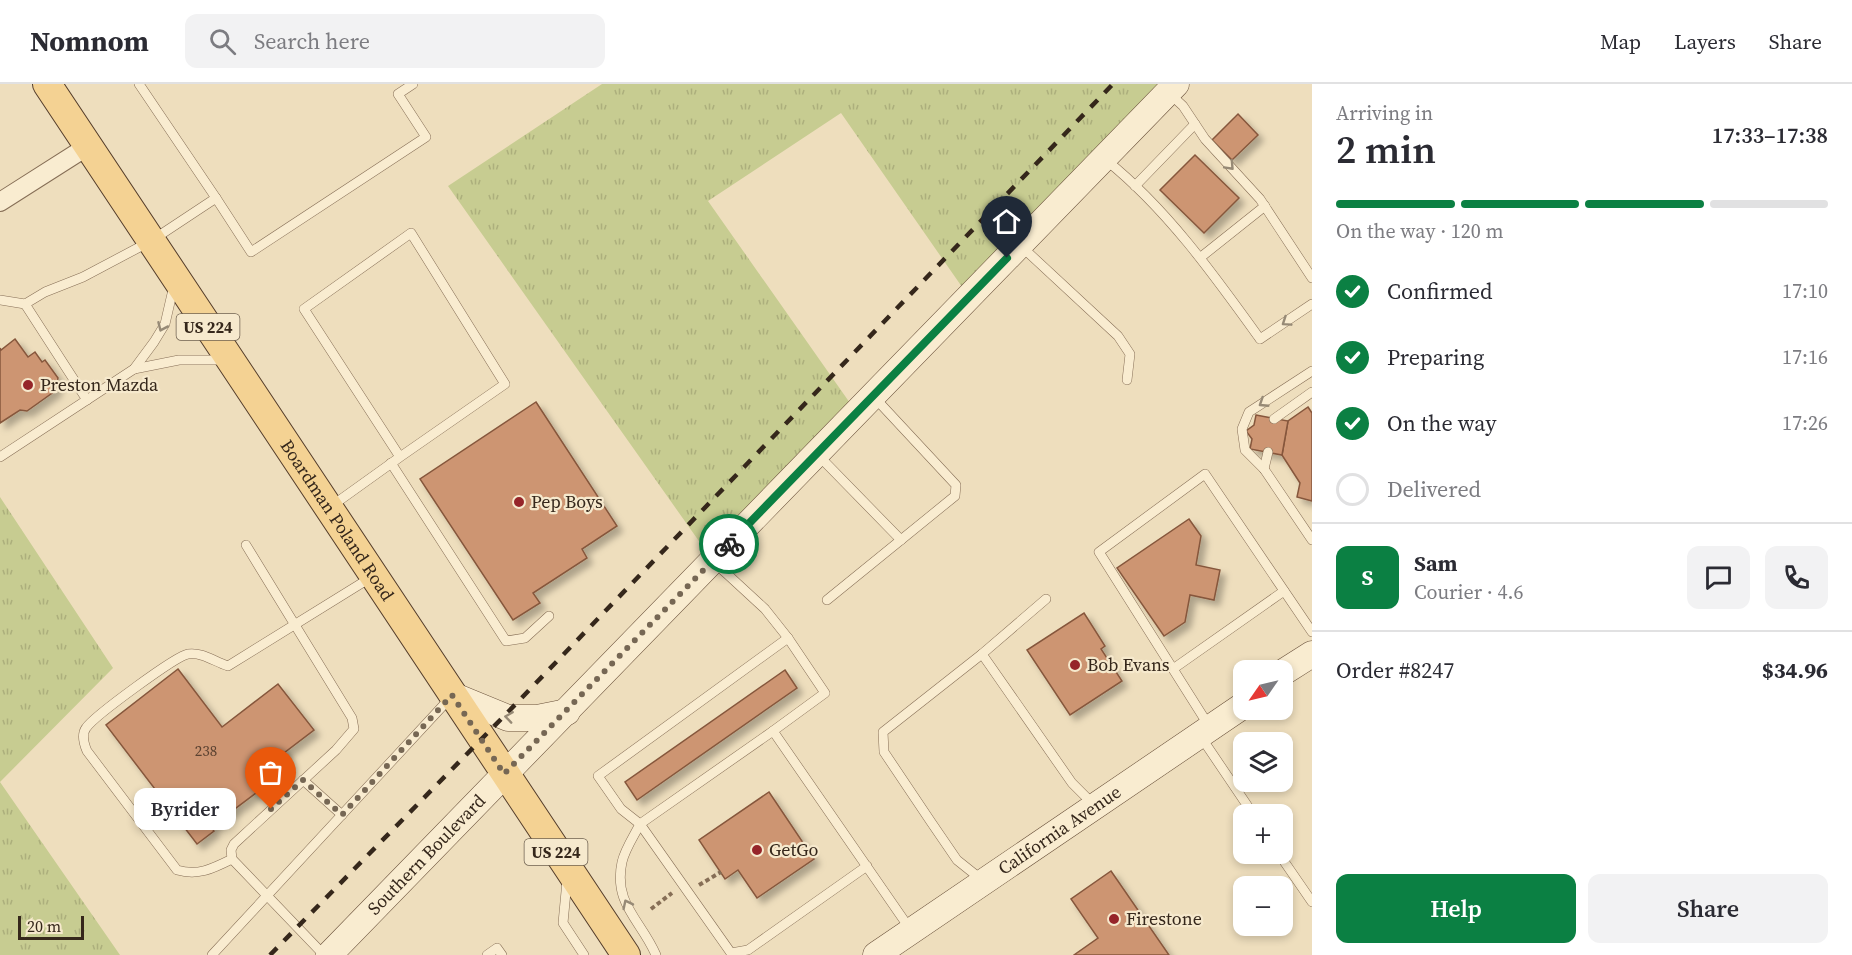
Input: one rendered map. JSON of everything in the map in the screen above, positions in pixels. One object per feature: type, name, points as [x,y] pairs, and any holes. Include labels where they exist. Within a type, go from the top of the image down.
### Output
[{"type":"main road","name":"Boardman Poland Road","points":[[47,84],[626,955]]},
{"type":"street","name":"Southern Boulevard","points":[[329,955],[1172,88]]},
{"type":"street","points":[[0,202],[88,146]]},
{"type":"street","points":[[1293,666],[1312,654]]},
{"type":"street","points":[[452,695],[508,718],[537,718],[567,712]]},
{"type":"street","name":"California Avenue","points":[[876,955],[1233,713]]},
{"type":"lane","points":[[139,84],[251,252],[426,137],[392,84]]},
{"type":"lane","points":[[398,94],[413,84]]},
{"type":"lane","points":[[1172,88],[1205,139],[1265,206],[1312,278]]},
{"type":"lane","points":[[1135,186],[1196,124]]},
{"type":"lane","points":[[1104,158],[1135,186],[1201,257],[1260,339],[1312,304]]},
{"type":"lane","points":[[0,300],[25,304],[45,292],[83,277],[151,241],[216,198]]},
{"type":"lane","points":[[1201,257],[1265,206]]},
{"type":"lane","points":[[328,508],[396,460],[505,384],[411,233],[304,309],[396,460],[506,640],[525,638],[549,616]]},
{"type":"lane","points":[[1020,245],[1118,336],[1130,354],[1127,380]]},
{"type":"lane","points":[[0,457],[134,369],[165,324],[176,278]]},
{"type":"lane","points":[[25,304],[87,400]]},
{"type":"lane","points":[[134,369],[180,360],[229,359]]},
{"type":"lane","points":[[1312,371],[1249,412],[1242,429],[1245,450],[1264,469],[1312,540]]},
{"type":"lane","points":[[1274,419],[1312,392]]},
{"type":"lane","points":[[827,600],[955,496],[956,485],[873,396]]},
{"type":"lane","points":[[1264,469],[1268,452]]},
{"type":"lane","points":[[817,454],[901,540]]},
{"type":"lane","points":[[1247,804],[1205,732],[1173,669],[1099,552],[1205,474],[1312,632]]},
{"type":"lane","points":[[246,545],[352,718],[354,729],[336,750],[234,844],[231,850],[232,859],[324,955]]},
{"type":"lane","points":[[656,955],[620,891],[622,860],[640,824],[825,693],[765,609],[713,561]]},
{"type":"lane","points":[[232,859],[200,873],[177,870],[87,751],[84,735],[86,728],[136,686],[185,655],[197,653],[228,666],[373,576]]},
{"type":"lane","points":[[1173,669],[1284,591]]},
{"type":"lane","points":[[985,881],[957,860],[884,752],[883,732],[982,654],[1046,599]]},
{"type":"lane","points":[[788,639],[598,776],[621,808],[640,824],[731,953],[748,950],[867,866]]},
{"type":"lane","points":[[982,654],[1071,783],[1095,807]]},
{"type":"lane","points":[[212,955],[452,695]]},
{"type":"lane","points":[[773,731],[911,931]]},
{"type":"lane","points":[[303,780],[342,815]]},
{"type":"lane","points":[[1287,864],[1312,902]]},
{"type":"lane","points":[[568,869],[563,923],[584,955]]},
{"type":"lane","points":[[487,955],[497,948],[502,955]]},
{"type":"green space","points":[[602,84],[1176,84],[969,297],[841,113],[708,201],[857,413],[713,561],[448,186]]},
{"type":"green space","points":[[0,497],[113,668],[0,782]]},
{"type":"green space","points":[[0,782],[120,955],[0,955]]},
{"type":"building","points":[[1238,114],[1258,135],[1232,160],[1212,140]]},
{"type":"building","points":[[1195,155],[1239,198],[1204,233],[1160,190]]},
{"type":"building","name":"Preston Mazda","points":[[15,339],[28,357],[35,352],[42,362],[45,360],[58,378],[55,391],[27,411],[20,410],[0,423],[0,348],[1,350]]},
{"type":"building","name":"Pep Boys","points":[[536,402],[617,526],[582,549],[587,558],[533,593],[540,603],[513,620],[420,479]]},
{"type":"building","points":[[1308,407],[1312,413],[1312,501],[1297,497],[1300,483],[1282,455],[1288,421]]},
{"type":"building","points":[[1256,415],[1288,421],[1282,455],[1250,449],[1252,439],[1246,431],[1254,425]]},
{"type":"building","points":[[1189,519],[1201,536],[1196,565],[1220,570],[1214,600],[1190,595],[1185,622],[1164,636],[1117,568]]},
{"type":"building","name":"Bob Evans","points":[[1084,613],[1105,646],[1101,649],[1122,681],[1070,715],[1027,650]]},
{"type":"building","points":[[178,669],[222,727],[278,684],[314,730],[259,772],[268,784],[211,827],[214,831],[197,844],[106,725]]},
{"type":"building","points":[[785,670],[797,688],[637,800],[625,782]]},
{"type":"building","name":"GetGo","points":[[769,792],[814,859],[757,898],[738,870],[725,879],[699,840]]},
{"type":"building","name":"Firestone","points":[[1111,871],[1169,955],[1074,955],[1098,938],[1071,899]]},
{"type":"railway","points":[[270,955],[509,711],[1113,84]]},
{"type":"way so far","points":[[271,809],[303,780],[342,815],[452,695],[504,774],[729,544]]},
{"type":"place","name":"Preston Mazda","points":[[28,385]]},
{"type":"place","name":"Pep Boys","points":[[519,502]]},
{"type":"place","name":"Bob Evans","points":[[1075,665]]},
{"type":"place","name":"Byrider","points":[[271,809]]},
{"type":"place","name":"GetGo","points":[[757,850]]},
{"type":"place","name":"Firestone","points":[[1114,919]]},
{"type":"route","points":[[729,544],[1007,258]]}]
